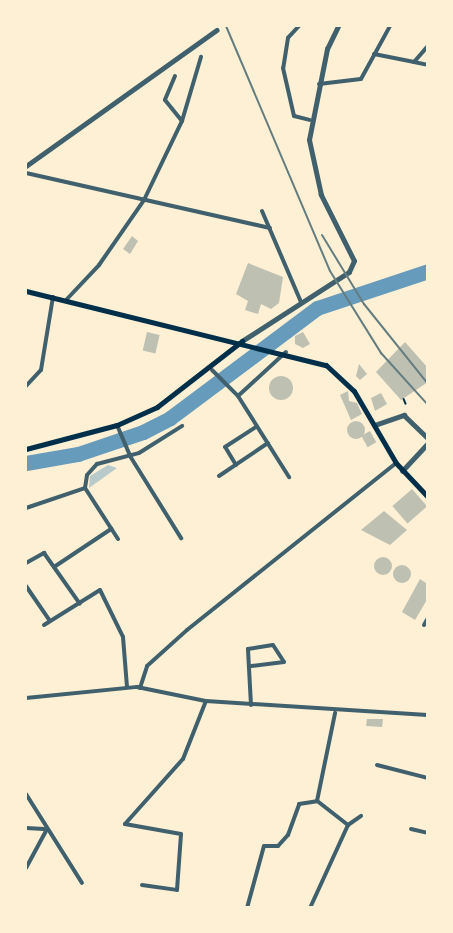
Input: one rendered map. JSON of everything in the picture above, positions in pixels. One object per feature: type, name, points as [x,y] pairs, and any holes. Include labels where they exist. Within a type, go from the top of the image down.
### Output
[{"type":"main road","points":[[26,291],[279,350],[339,375],[375,425],[396,463],[428,497]]},
{"type":"main road","points":[[26,449],[117,425],[157,407],[213,371],[242,341]]},
{"type":"street","points":[[298,26],[285,47],[285,87],[294,116],[310,120]]},
{"type":"street","points":[[242,341],[349,273],[354,261],[321,195],[311,160],[310,120],[338,26]]},
{"type":"street","points":[[319,84],[361,79],[390,26]]},
{"type":"street","points":[[26,166],[217,30]]},
{"type":"street","points":[[414,62],[428,46]]},
{"type":"street","points":[[374,54],[428,65]]},
{"type":"street","points":[[67,299],[99,265],[144,200],[182,121],[201,57]]},
{"type":"street","points":[[175,76],[165,100],[182,121]]},
{"type":"street","points":[[26,173],[270,228]]},
{"type":"street","points":[[262,211],[301,302]]},
{"type":"street","points":[[26,386],[40,370],[54,296]]},
{"type":"street","points":[[238,396],[286,352]]},
{"type":"street","points":[[213,371],[226,387],[238,396],[289,477]]},
{"type":"street","points":[[375,425],[404,415],[428,438]]},
{"type":"street","points":[[117,425],[130,456],[181,538]]},
{"type":"street","points":[[118,539],[85,488],[87,475],[97,464],[130,456],[182,426]]},
{"type":"street","points":[[236,465],[225,447],[257,426]]},
{"type":"street","points":[[219,476],[268,443]]},
{"type":"street","points":[[402,471],[428,443]]},
{"type":"street","points":[[140,688],[147,666],[184,633],[396,463]]},
{"type":"street","points":[[26,508],[85,488]]},
{"type":"street","points":[[54,567],[111,529]]},
{"type":"street","points":[[26,563],[44,553],[80,604]]},
{"type":"street","points":[[26,586],[50,621]]},
{"type":"street","points":[[44,625],[100,590],[123,637],[127,687]]},
{"type":"street","points":[[424,625],[428,618]]},
{"type":"street","points":[[250,705],[251,666],[248,649],[273,645],[284,662],[251,666]]},
{"type":"street","points":[[26,698],[127,687],[206,701],[335,713],[428,715]]},
{"type":"street","points":[[142,885],[177,890],[182,834],[125,824],[183,759],[206,701]]},
{"type":"street","points":[[316,801],[335,713]]},
{"type":"street","points":[[377,765],[428,778]]},
{"type":"street","points":[[26,794],[45,830],[82,883]]},
{"type":"street","points":[[247,908],[264,846],[278,846],[288,835],[299,804],[316,801],[348,825]]},
{"type":"street","points":[[310,908],[348,825],[361,816]]},
{"type":"street","points":[[26,828],[45,830]]},
{"type":"street","points":[[411,829],[428,833]]},
{"type":"street","points":[[26,868],[45,830]]},
{"type":"path","points":[[404,399],[406,404]]},
{"type":"shaded area","points":[[108,465],[117,468],[89,488],[90,476]]},
{"type":"building","points":[[132,236],[138,241],[130,254],[123,249]]},
{"type":"building","points":[[248,263],[283,277],[279,303],[271,309],[261,304],[258,314],[245,310],[248,301],[236,294]]},
{"type":"building","points":[[147,332],[160,335],[155,353],[143,351]]},
{"type":"building","points":[[303,332],[310,344],[303,348],[295,344],[295,336]]},
{"type":"building","points":[[405,342],[428,368],[428,382],[401,400],[376,372]]},
{"type":"building","points":[[359,364],[367,374],[360,380],[356,376]]},
{"type":"building","points":[[281,376],[286,377],[292,383],[292,393],[286,399],[281,400],[276,399],[270,393],[269,388],[270,383],[276,377]]},
{"type":"building","points":[[348,391],[349,401],[357,403],[362,414],[351,420],[340,395]]},
{"type":"building","points":[[381,393],[387,404],[375,411],[371,398]]},
{"type":"building","points":[[352,421],[360,421],[365,426],[363,437],[352,439],[347,434],[347,426]]},
{"type":"building","points":[[370,431],[376,442],[368,447],[361,436]]},
{"type":"building","points":[[412,489],[427,506],[407,523],[392,506]]},
{"type":"building","points":[[384,511],[407,530],[390,545],[361,530]]},
{"type":"building","points":[[383,557],[389,560],[392,566],[389,572],[383,575],[377,572],[374,566],[377,560]]},
{"type":"building","points":[[402,565],[408,568],[411,574],[408,580],[402,583],[396,580],[393,574],[396,568]]},
{"type":"building","points":[[420,579],[426,583],[428,598],[415,620],[402,612]]},
{"type":"building","points":[[367,719],[383,719],[382,727],[366,726]]},
{"type":"waterway","points":[[26,463],[78,454],[143,432],[170,418],[317,308],[428,271]]},
{"type":"railway","points":[[226,26],[330,271],[381,353],[428,405]]},
{"type":"railway","points":[[322,235],[364,304],[428,384]]}]
